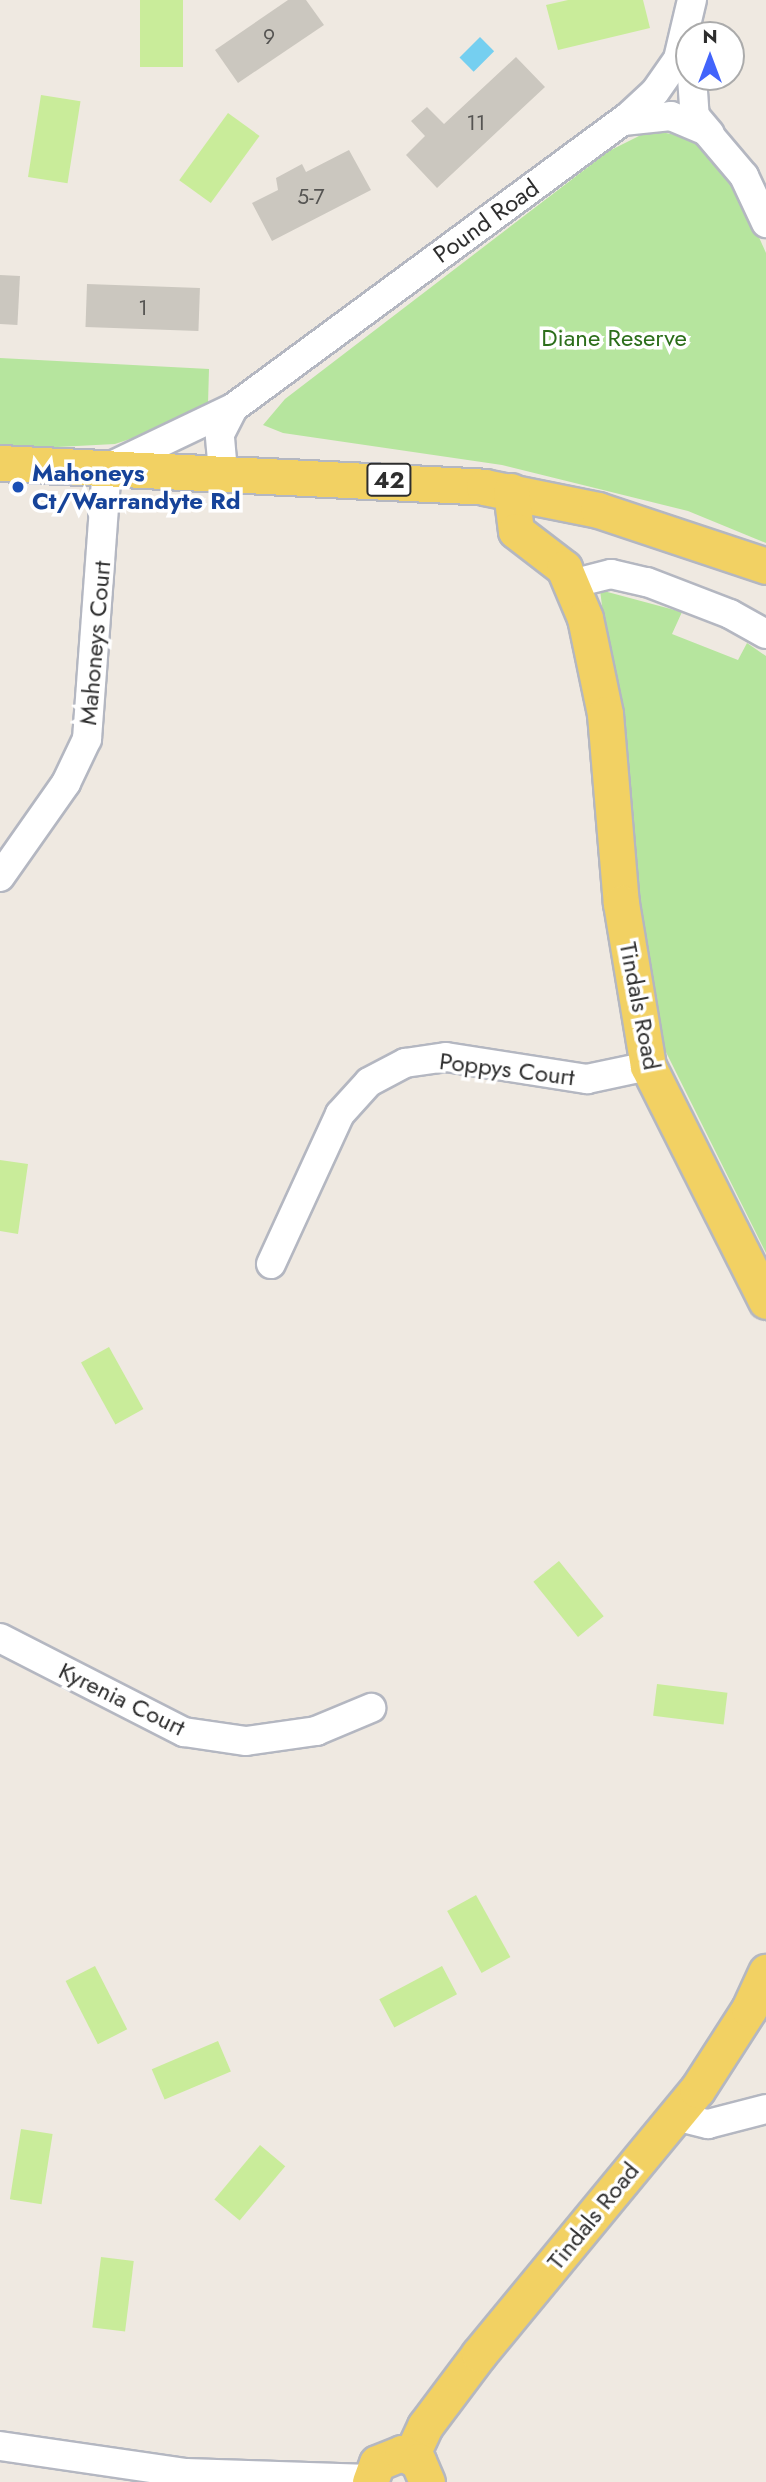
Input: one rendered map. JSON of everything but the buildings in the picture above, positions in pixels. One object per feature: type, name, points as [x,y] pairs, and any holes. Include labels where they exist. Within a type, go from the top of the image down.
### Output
[{"type":"main road","name":"42","points":[[0,463],[210,471],[512,491],[570,503],[766,566]]},
{"type":"main road","name":"Tindals Road","points":[[512,491],[516,531],[555,558],[580,582]]},
{"type":"main road","name":"Tindals Road","points":[[570,503],[564,532],[580,582],[599,685],[621,903],[648,1066],[766,1301]]},
{"type":"main road","name":"Tindals Road","points":[[419,2469],[425,2426],[479,2354],[676,2116],[749,2009],[766,1972]]},
{"type":"main road","points":[[370,2481],[384,2457],[419,2469]]},
{"type":"street","name":"Pound Road","points":[[107,468],[222,414],[623,121],[667,78],[681,54],[691,19]]},
{"type":"street","points":[[693,91],[695,116],[744,176],[766,223]]},
{"type":"street","points":[[623,121],[671,116],[710,134]]},
{"type":"street","points":[[210,471],[199,431],[222,414]]},
{"type":"street","name":"Mahoneys Court","points":[[0,877],[66,783],[87,739],[107,468]]},
{"type":"street","points":[[580,582],[611,575],[648,582],[730,614],[766,634]]},
{"type":"street","name":"Poppys Court","points":[[271,1264],[340,1114],[369,1082],[405,1063],[446,1056],[587,1079],[648,1066]]},
{"type":"street","name":"Kyrenia Court","points":[[0,1638],[184,1732],[246,1741],[316,1731],[371,1708]]},
{"type":"street","points":[[676,2116],[708,2124],[766,2109]]},
{"type":"street","points":[[0,2446],[186,2473],[370,2481]]},
{"type":"green space","points":[[140,0],[183,0],[183,67],[140,67]]},
{"type":"green space","points":[[568,0],[643,0],[650,28],[558,50],[546,5]]},
{"type":"green space","points":[[41,95],[81,101],[68,183],[28,177]]},
{"type":"green space","points":[[228,113],[260,136],[211,203],[179,180]]},
{"type":"green space","name":"Diane Reserve","points":[[651,130],[696,139],[735,184],[766,253],[766,543],[688,511],[502,465],[283,433],[263,425],[285,399],[609,151]]},
{"type":"green space","points":[[0,358],[209,369],[208,404],[160,429],[115,444],[0,450]]},
{"type":"green space","points":[[600,590],[682,612],[672,634],[738,660],[747,643],[766,656],[766,1253],[656,1032]]},
{"type":"green space","points":[[0,1160],[28,1164],[18,1234],[0,1231]]},
{"type":"green space","points":[[109,1347],[143,1409],[115,1425],[81,1363]]},
{"type":"green space","points":[[559,1561],[604,1616],[578,1637],[533,1582]]},
{"type":"green space","points":[[657,1684],[727,1693],[724,1724],[653,1716]]},
{"type":"green space","points":[[476,1895],[510,1957],[482,1973],[447,1911]]},
{"type":"green space","points":[[95,1966],[127,2029],[98,2044],[66,1981]]},
{"type":"green space","points":[[442,1966],[457,1994],[394,2028],[379,1999]]},
{"type":"green space","points":[[218,2041],[231,2071],[165,2100],[152,2069]]},
{"type":"green space","points":[[21,2129],[53,2134],[41,2204],[10,2199]]},
{"type":"green space","points":[[260,2145],[285,2166],[240,2221],[214,2199]]},
{"type":"green space","points":[[101,2257],[134,2261],[125,2331],[92,2327]]},
{"type":"water","points":[[480,37],[494,51],[474,72],[459,58]]},
{"type":"place","name":"Mahoneys Ct/Warrandyte Rd","points":[[18,487]]}]
